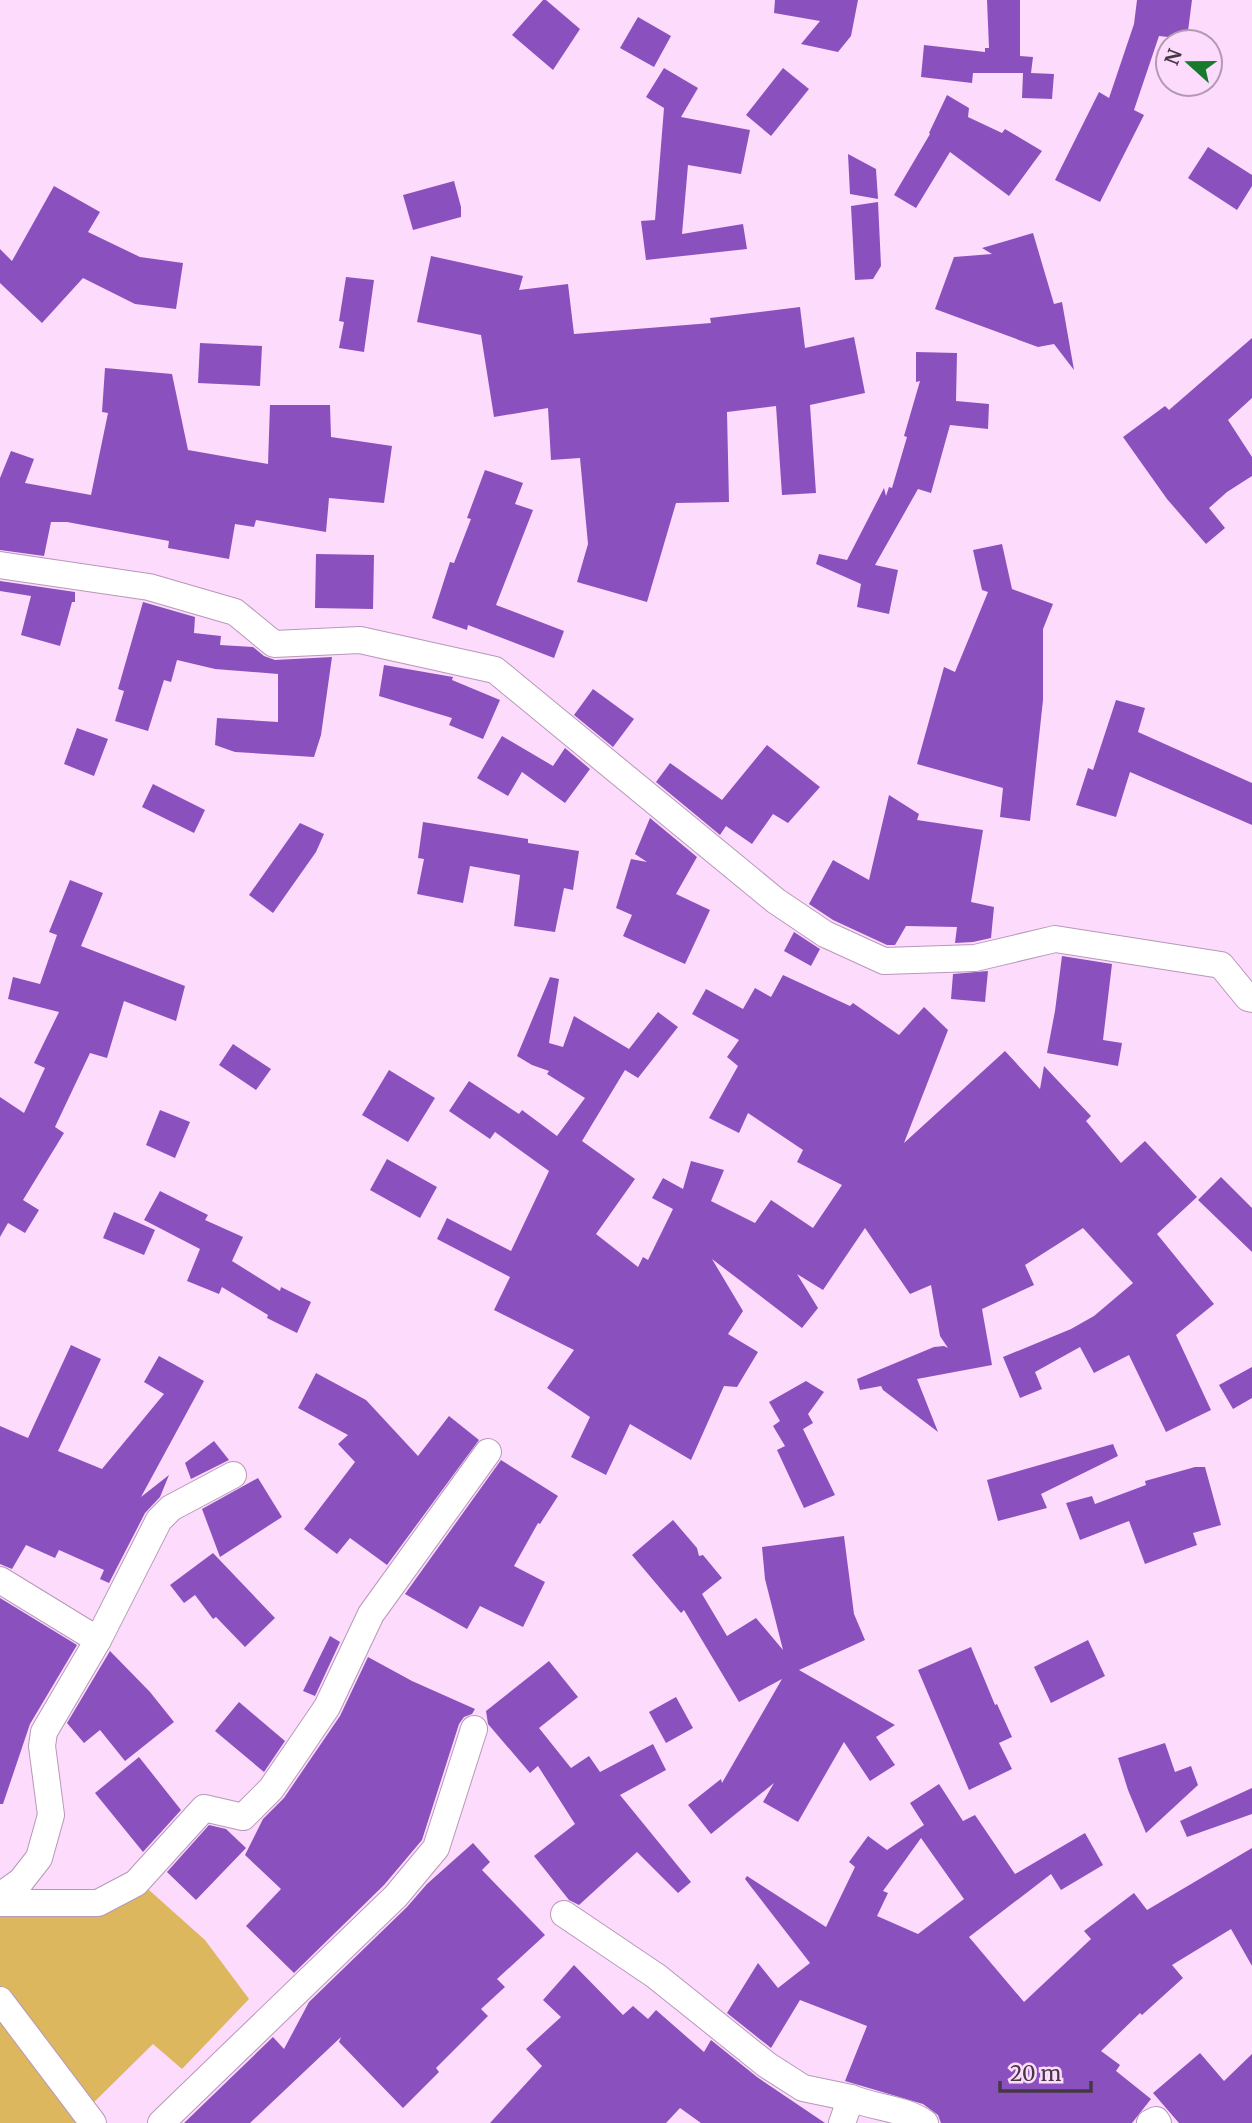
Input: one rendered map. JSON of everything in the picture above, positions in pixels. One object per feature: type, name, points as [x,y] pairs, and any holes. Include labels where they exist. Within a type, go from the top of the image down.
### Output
[{"type":"street","points":[[0,565],[149,587],[235,612],[274,644],[360,640],[495,670],[776,901],[825,934],[884,961],[975,958],[1055,940],[1221,965],[1248,998],[1252,999]]},
{"type":"street","points":[[0,1903],[98,1903],[136,1883],[204,1808],[243,1817],[271,1789],[327,1707],[371,1614],[488,1452]]},
{"type":"street","points":[[0,1896],[21,1881],[39,1858],[51,1815],[42,1746],[44,1732],[98,1640],[159,1520],[171,1508],[233,1475]]},
{"type":"street","points":[[0,1580],[98,1640]]},
{"type":"street","points":[[161,2123],[396,1896],[436,1848],[474,1729]]},
{"type":"street","points":[[564,1914],[656,1976],[766,2065],[803,2088],[914,2115],[925,2123]]},
{"type":"street","points":[[0,2000],[93,2123]]},
{"type":"street","points":[[842,2123],[851,2098]]},
{"type":"street","points":[[1150,2123],[1156,2120],[1158,2123]]},
{"type":"shaded area","points":[[140,1882],[205,1940],[249,1999],[182,2069],[153,2044],[86,2110],[95,2123],[0,2123],[0,1897],[92,1899]]},
{"type":"building","points":[[543,0],[580,29],[553,70],[512,35]]},
{"type":"building","points":[[775,0],[858,0],[851,36],[838,52],[801,44],[820,21],[774,13]]},
{"type":"building","points":[[987,0],[1020,0],[1020,56],[1033,57],[1031,73],[1054,74],[1052,99],[1022,98],[1023,73],[973,73],[972,83],[921,77],[924,45],[985,52],[985,48],[989,48]]},
{"type":"building","points":[[1137,0],[1192,0],[1188,28],[1154,28],[1154,51],[1134,110],[1144,115],[1100,202],[1055,180],[1099,92],[1109,98],[1134,24]]},
{"type":"building","points":[[638,17],[671,36],[654,67],[620,48]]},
{"type":"building","points":[[664,68],[698,88],[681,117],[750,130],[741,174],[688,165],[682,234],[743,224],[747,249],[646,260],[641,221],[655,220],[664,108],[646,97]]},
{"type":"building","points":[[783,68],[809,89],[771,136],[746,115]]},
{"type":"building","points":[[947,95],[969,108],[968,117],[1002,133],[1005,129],[1042,151],[1009,196],[950,152],[916,208],[894,195],[930,134]]},
{"type":"building","points":[[1208,147],[1252,175],[1252,186],[1237,210],[1188,178]]},
{"type":"building","points":[[848,154],[876,169],[878,199],[850,194]]},
{"type":"building","points":[[454,181],[461,217],[413,230],[403,195]]},
{"type":"building","points":[[54,186],[100,212],[88,232],[140,257],[183,263],[176,309],[135,304],[83,278],[42,323],[0,283],[0,249],[12,261]]},
{"type":"building","points":[[878,202],[881,266],[873,279],[855,280],[851,206]]},
{"type":"building","points":[[1033,233],[1054,304],[1062,302],[1074,370],[1054,344],[1038,347],[935,309],[954,257],[992,254],[982,248]]},
{"type":"building","points":[[431,256],[523,276],[519,290],[568,284],[574,334],[711,323],[710,318],[800,307],[805,348],[854,337],[865,393],[810,405],[816,493],[782,495],[776,406],[727,412],[729,502],[676,503],[647,602],[577,582],[588,544],[580,458],[551,460],[548,408],[494,417],[481,335],[417,322]]},
{"type":"building","points":[[346,277],[374,280],[364,352],[339,348],[344,322],[339,321]]},
{"type":"building","points":[[1252,338],[1252,398],[1228,420],[1252,457],[1252,476],[1209,508],[1225,528],[1206,544],[1167,499],[1123,437],[1165,406],[1169,410]]},
{"type":"building","points":[[200,343],[262,346],[260,386],[198,383]]},
{"type":"building","points":[[916,352],[957,353],[956,401],[989,404],[988,429],[950,425],[931,493],[918,489],[875,565],[898,570],[889,614],[857,607],[861,584],[816,564],[819,554],[847,560],[884,488],[886,496],[889,487],[892,488],[920,381],[916,382]]},
{"type":"building","points":[[105,368],[172,374],[188,450],[268,464],[270,405],[330,405],[331,437],[392,446],[384,503],[329,498],[326,532],[256,520],[254,527],[235,524],[229,559],[168,548],[169,541],[67,522],[51,522],[44,556],[0,550],[0,478],[11,451],[34,459],[25,483],[91,495],[108,413],[102,412]]},
{"type":"building","points":[[485,470],[523,483],[515,504],[533,510],[496,605],[564,631],[554,658],[468,625],[467,630],[432,618],[450,562],[454,563],[471,519],[467,518]]},
{"type":"building","points":[[1002,544],[1012,589],[1053,604],[1043,629],[1043,700],[1030,821],[1000,817],[1003,788],[917,764],[944,667],[955,672],[988,592],[982,590],[973,550]]},
{"type":"building","points":[[316,554],[374,555],[373,609],[315,608]]},
{"type":"building","points":[[0,581],[75,592],[75,602],[72,602],[60,646],[21,635],[31,596],[0,591]]},
{"type":"building","points":[[143,602],[195,617],[194,633],[221,636],[220,645],[253,647],[264,656],[275,660],[332,657],[321,735],[314,757],[235,752],[215,745],[217,718],[278,722],[278,674],[215,669],[177,660],[171,682],[164,680],[148,731],[115,721],[124,691],[118,689]]},
{"type":"building","points":[[384,665],[453,677],[452,680],[500,700],[483,739],[449,725],[452,718],[379,696]]},
{"type":"building","points":[[593,689],[634,719],[613,747],[574,715]]},
{"type":"building","points":[[1116,700],[1145,708],[1138,732],[1252,783],[1252,825],[1130,772],[1116,817],[1076,805],[1088,768],[1093,770]]},
{"type":"building","points":[[77,728],[108,739],[94,776],[64,764]]},
{"type":"building","points":[[502,736],[553,766],[565,748],[590,769],[565,803],[522,772],[508,796],[477,778]]},
{"type":"building","points":[[767,745],[820,787],[788,823],[773,814],[752,844],[726,826],[720,835],[656,782],[670,763],[722,800]]},
{"type":"building","points":[[153,784],[205,810],[194,833],[142,807]]},
{"type":"building","points":[[889,795],[919,814],[917,820],[983,830],[971,902],[994,907],[991,938],[955,943],[957,927],[906,926],[895,945],[887,945],[833,920],[809,904],[833,860],[869,880]]},
{"type":"building","points":[[650,818],[697,857],[676,894],[710,910],[685,964],[623,936],[632,915],[616,908],[631,859],[647,862],[635,854]]},
{"type":"building","points":[[423,822],[528,839],[528,843],[579,851],[573,890],[564,888],[555,932],[514,926],[520,875],[470,866],[463,903],[417,894],[424,859],[418,858]]},
{"type":"building","points":[[300,823],[324,834],[316,852],[273,913],[249,895]]},
{"type":"building","points":[[70,880],[103,893],[81,946],[185,986],[176,1021],[124,1001],[107,1058],[90,1053],[55,1127],[64,1133],[23,1200],[39,1210],[25,1233],[8,1223],[0,1237],[0,1097],[24,1113],[45,1068],[34,1063],[59,1012],[8,999],[13,977],[40,984],[57,935],[49,932]]},
{"type":"building","points":[[794,932],[820,949],[811,966],[784,951]]},
{"type":"building","points":[[1062,956],[1112,964],[1103,1040],[1122,1043],[1118,1066],[1047,1053]]},
{"type":"building","points":[[988,971],[985,1002],[951,999],[953,974]]},
{"type":"building","points":[[783,975],[850,1006],[853,1003],[899,1035],[924,1007],[948,1030],[904,1143],[1005,1051],[1040,1089],[1044,1066],[1091,1116],[1086,1121],[1121,1163],[1145,1141],[1197,1197],[1157,1234],[1214,1304],[1176,1335],[1211,1410],[1166,1432],[1129,1355],[1094,1373],[1080,1347],[1035,1372],[1042,1389],[1020,1398],[1003,1357],[1071,1329],[1094,1316],[1133,1283],[1083,1228],[1025,1265],[1034,1285],[982,1309],[992,1365],[917,1379],[938,1432],[881,1386],[860,1390],[857,1379],[934,1347],[948,1348],[940,1336],[931,1285],[910,1294],[865,1228],[823,1290],[797,1274],[818,1308],[802,1328],[712,1259],[743,1311],[728,1334],[758,1352],[737,1387],[724,1386],[691,1460],[630,1424],[606,1475],[571,1457],[590,1417],[547,1388],[574,1350],[494,1310],[510,1277],[437,1239],[447,1218],[511,1251],[549,1171],[495,1132],[490,1139],[449,1111],[469,1081],[519,1114],[522,1110],[557,1136],[585,1098],[547,1074],[549,1071],[517,1056],[550,977],[559,979],[549,1043],[563,1047],[574,1016],[629,1049],[658,1012],[678,1027],[638,1078],[625,1070],[582,1141],[635,1179],[596,1234],[638,1267],[643,1257],[648,1260],[673,1209],[652,1198],[663,1178],[683,1189],[691,1161],[724,1170],[711,1201],[755,1223],[771,1200],[813,1228],[842,1185],[797,1162],[803,1150],[748,1113],[739,1133],[709,1118],[738,1066],[727,1057],[739,1040],[692,1014],[706,989],[743,1009],[755,988],[771,997]]},
{"type":"building","points":[[233,1044],[271,1069],[256,1090],[219,1065]]},
{"type":"building","points":[[389,1070],[435,1098],[408,1142],[362,1115]]},
{"type":"building","points":[[160,1110],[190,1122],[175,1158],[146,1145]]},
{"type":"building","points":[[387,1159],[437,1187],[420,1218],[370,1190]]},
{"type":"building","points":[[1221,1177],[1252,1208],[1252,1252],[1198,1200]]},
{"type":"building","points":[[160,1191],[208,1215],[205,1220],[243,1237],[232,1261],[280,1291],[281,1287],[311,1302],[297,1333],[267,1318],[268,1315],[222,1287],[219,1294],[187,1281],[200,1249],[144,1220]]},
{"type":"building","points":[[114,1212],[155,1230],[144,1255],[103,1238]]},
{"type":"building","points":[[71,1345],[101,1359],[58,1451],[102,1469],[164,1394],[144,1382],[159,1356],[204,1381],[141,1497],[169,1475],[160,1497],[145,1513],[109,1583],[100,1579],[104,1570],[59,1550],[55,1558],[26,1545],[12,1569],[0,1564],[0,1426],[28,1438]]},
{"type":"building","points":[[1252,1367],[1252,1398],[1233,1409],[1219,1385]]},
{"type":"building","points":[[316,1373],[366,1400],[418,1456],[449,1416],[479,1440],[387,1565],[350,1538],[337,1554],[304,1529],[355,1462],[338,1444],[348,1435],[298,1408]]},
{"type":"building","points":[[806,1381],[824,1392],[808,1414],[813,1423],[803,1429],[835,1495],[804,1508],[777,1450],[785,1446],[773,1426],[780,1421],[769,1402]]},
{"type":"building","points":[[214,1441],[229,1460],[191,1479],[185,1463]]},
{"type":"building","points":[[1113,1444],[1118,1456],[1041,1494],[1047,1508],[998,1521],[987,1480]]},
{"type":"building","points":[[501,1460],[558,1496],[540,1524],[538,1523],[514,1566],[545,1582],[523,1627],[480,1606],[467,1629],[405,1594]]},
{"type":"building","points":[[1195,1467],[1205,1467],[1221,1525],[1193,1533],[1197,1545],[1145,1564],[1129,1521],[1080,1540],[1066,1503],[1092,1496],[1095,1504],[1146,1485],[1145,1481]]},
{"type":"building","points":[[258,1478],[282,1517],[220,1557],[202,1509]]},
{"type":"building","points":[[673,1520],[697,1548],[699,1556],[703,1555],[722,1578],[702,1594],[727,1636],[756,1618],[783,1650],[765,1579],[762,1547],[844,1536],[854,1614],[865,1640],[799,1670],[895,1725],[876,1737],[895,1765],[870,1781],[844,1742],[798,1822],[763,1802],[774,1783],[711,1834],[688,1805],[721,1779],[722,1783],[782,1679],[739,1702],[684,1610],[681,1613],[632,1555]]},
{"type":"building","points":[[213,1553],[275,1618],[245,1647],[216,1617],[213,1619],[195,1595],[184,1603],[170,1585]]},
{"type":"building","points":[[0,1598],[77,1645],[30,1724],[3,1804],[0,1804]]},
{"type":"building","points":[[330,1636],[340,1642],[315,1696],[303,1691]]},
{"type":"building","points":[[1088,1640],[1105,1676],[1051,1703],[1034,1667]]},
{"type":"building","points":[[971,1647],[995,1705],[997,1704],[1012,1737],[999,1743],[1012,1769],[969,1790],[918,1670]]},
{"type":"building","points":[[110,1651],[150,1692],[174,1722],[125,1761],[100,1730],[84,1743],[67,1723]]},
{"type":"building","points":[[368,1657],[412,1681],[475,1709],[459,1724],[422,1840],[384,1885],[294,1973],[246,1926],[281,1889],[245,1855],[263,1819],[284,1798],[340,1716]]},
{"type":"building","points":[[549,1661],[578,1697],[539,1728],[571,1768],[589,1756],[600,1772],[653,1744],[666,1770],[620,1795],[691,1882],[678,1893],[637,1852],[579,1905],[569,1900],[534,1856],[575,1824],[538,1766],[530,1773],[488,1724],[486,1711]]},
{"type":"building","points":[[676,1697],[693,1728],[666,1743],[649,1712]]},
{"type":"building","points":[[239,1702],[285,1741],[264,1772],[215,1731]]},
{"type":"building","points":[[1165,1743],[1175,1772],[1191,1766],[1198,1785],[1146,1833],[1118,1758]]},
{"type":"building","points":[[139,1757],[181,1810],[143,1852],[95,1793]]},
{"type":"building","points":[[939,1784],[963,1821],[975,1815],[1015,1874],[1085,1833],[1103,1865],[1061,1890],[1051,1874],[969,1937],[1024,2002],[1091,1939],[1084,1931],[1134,1893],[1147,1910],[1252,1848],[1252,1966],[1231,1929],[1172,1965],[1183,1978],[1142,2015],[1140,2013],[1101,2051],[1120,2065],[1116,2071],[1151,2099],[1132,2123],[941,2123],[938,2115],[923,2104],[845,2081],[867,2026],[800,2000],[771,2048],[727,2013],[758,1963],[778,1988],[810,1963],[745,1879],[747,1876],[826,1927],[855,1867],[849,1862],[868,1836],[887,1850],[924,1825],[910,1803]],"holes":[[[921,1838],[964,1899],[918,1934],[877,1916],[888,1893],[883,1891]]]},
{"type":"building","points":[[1252,1788],[1252,1814],[1187,1837],[1180,1821]]},
{"type":"building","points":[[209,1825],[226,1829],[246,1848],[196,1900],[167,1872]]},
{"type":"building","points":[[473,1843],[490,1862],[482,1870],[545,1935],[497,1979],[505,1987],[481,2009],[488,2016],[436,2068],[439,2072],[403,2108],[339,2042],[341,2037],[250,2123],[184,2123],[273,2037],[284,2049],[309,2002],[407,1907],[427,1884]]},
{"type":"building","points":[[574,1965],[623,2015],[633,2006],[648,2019],[656,2010],[704,2052],[711,2040],[757,2077],[825,2123],[701,2123],[680,2108],[666,2123],[490,2123],[542,2066],[526,2049],[561,2017],[543,2000]]},
{"type":"building","points":[[1200,2053],[1224,2081],[1252,2054],[1252,2123],[1179,2123],[1153,2093]]}]
